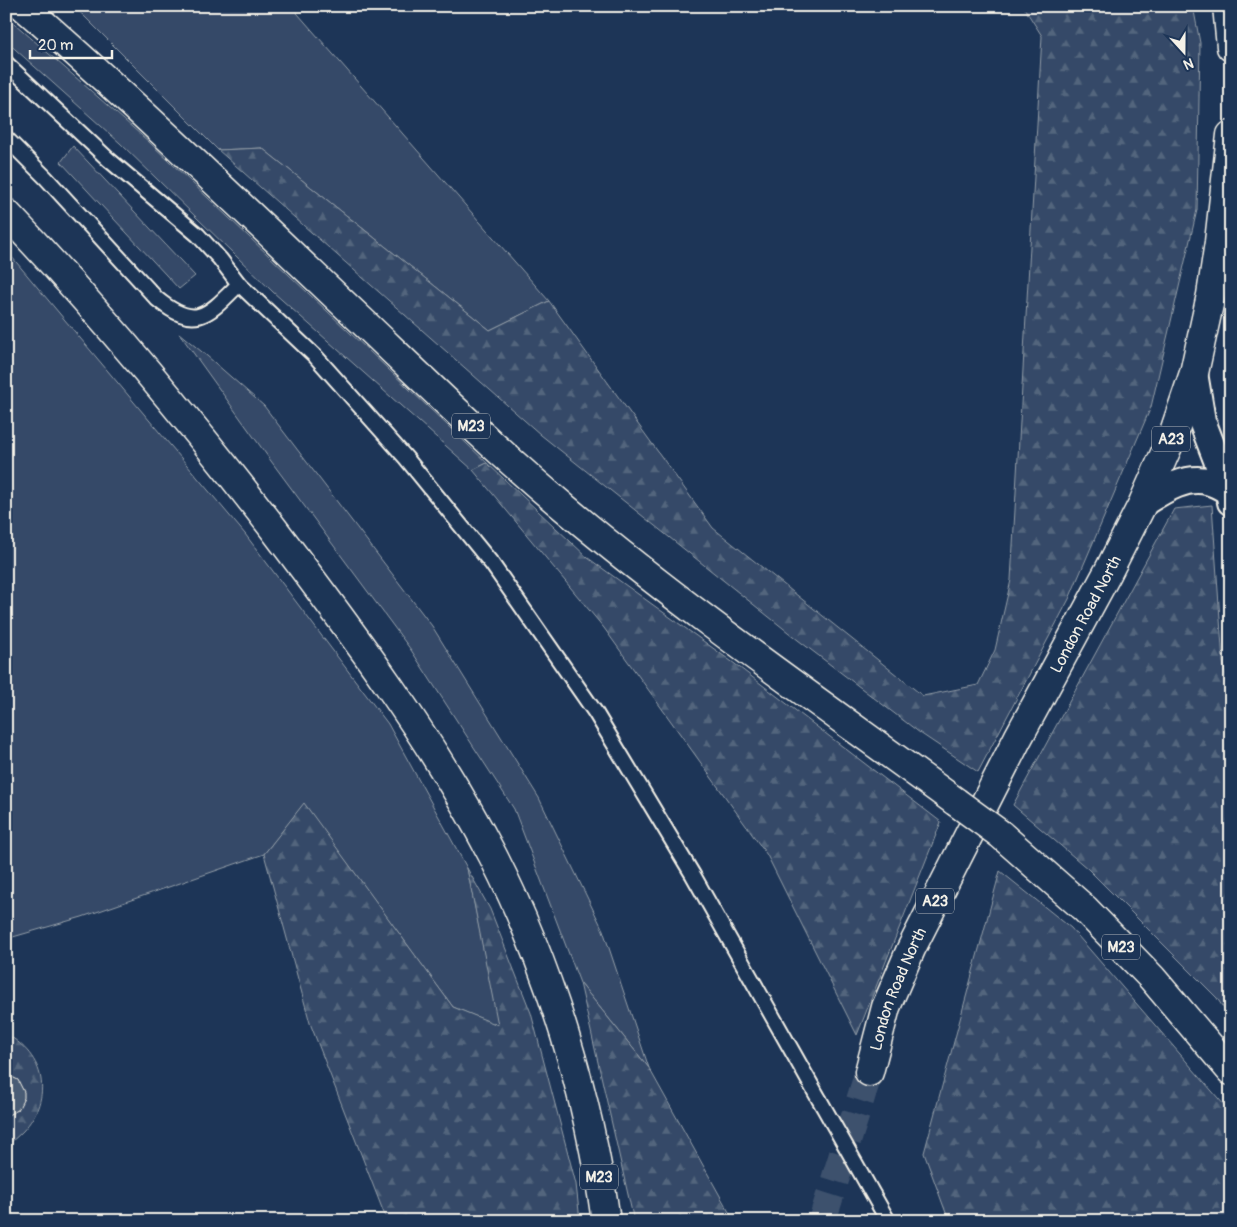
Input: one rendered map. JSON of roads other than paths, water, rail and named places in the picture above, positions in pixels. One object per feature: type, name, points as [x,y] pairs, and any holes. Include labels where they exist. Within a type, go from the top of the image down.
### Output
[{"type":"main road","name":"M23","points":[[23,6],[154,125],[479,433],[566,509],[654,582],[743,649],[832,710],[1000,834],[1085,910],[1152,978],[1231,1072]]},
{"type":"main road","points":[[1227,6],[1231,47]]},
{"type":"main road","name":"London Road North","points":[[869,1072],[886,1006],[911,949],[1014,747],[1108,572],[1143,503],[1173,435],[1194,373],[1211,295],[1220,242],[1231,135]]},
{"type":"main road","name":"M23","points":[[6,213],[85,299],[226,468],[357,641],[417,729],[456,792],[493,857],[525,926],[550,992],[573,1062],[591,1134],[606,1221]]},
{"type":"street","points":[[1194,373],[1202,421],[1230,496]]},
{"type":"street","points":[[1143,503],[1168,487],[1189,480],[1209,481],[1230,496]]},
{"type":"lane","points":[[6,63],[108,159],[198,235],[239,284],[316,357],[406,458],[492,564],[595,712],[693,875],[888,1221]]},
{"type":"lane","points":[[6,138],[46,178],[157,298],[169,308],[185,317],[201,316],[218,304],[239,284]]},
{"type":"tunnel","points":[[822,1221],[869,1072]]}]
